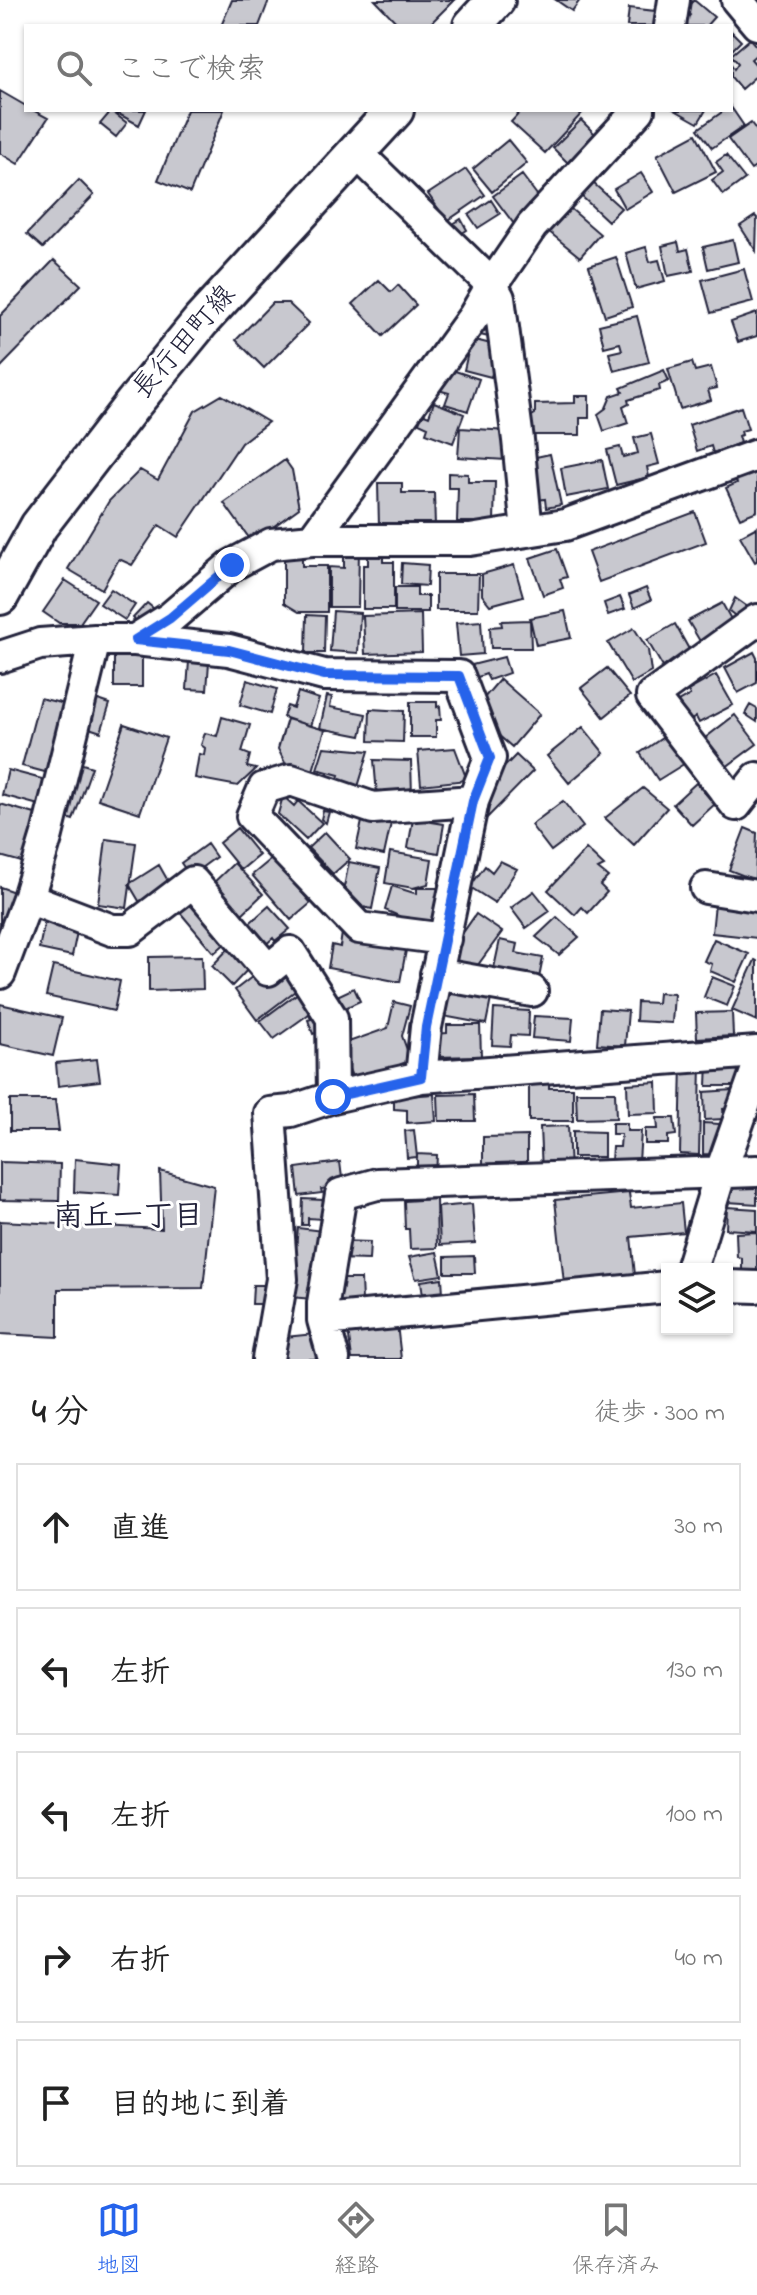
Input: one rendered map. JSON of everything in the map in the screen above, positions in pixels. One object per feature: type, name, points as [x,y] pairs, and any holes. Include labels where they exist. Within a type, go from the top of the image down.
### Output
[{"type":"main road","points":[[474,24],[496,0]]},
{"type":"main road","name":"長行田町線","points":[[0,596],[39,526],[133,404],[201,321],[393,112]]},
{"type":"street","points":[[670,24],[674,0]]},
{"type":"street","points":[[737,0],[757,24]]},
{"type":"street","points":[[312,540],[474,316],[532,226],[637,112]]},
{"type":"street","points":[[356,152],[492,285],[499,298],[527,531]]},
{"type":"street","points":[[135,640],[170,618],[232,565],[271,544],[312,540],[470,540],[565,525],[757,455]]},
{"type":"street","points":[[757,620],[652,696],[736,805],[757,778]]},
{"type":"street","points":[[0,973],[47,835],[95,640]]},
{"type":"street","points":[[0,657],[40,644],[135,640],[229,650],[324,675],[459,676],[490,758],[473,801],[426,1027],[421,1077]]},
{"type":"street","points":[[445,939],[359,928],[252,816],[264,788],[291,780],[373,808],[473,801]]},
{"type":"street","points":[[28,898],[112,930],[130,930],[193,882],[268,970],[290,952],[332,1018],[333,1097]]},
{"type":"street","points":[[706,888],[757,896]]},
{"type":"street","points":[[436,974],[532,991]]},
{"type":"street","points":[[268,1359],[282,1279],[270,1113],[291,1111],[333,1097],[421,1077],[757,1052]]},
{"type":"street","points":[[693,1263],[757,1069]]},
{"type":"street","points":[[334,1359],[323,1320],[323,1303],[341,1194],[377,1184],[757,1171]]},
{"type":"street","points":[[733,1286],[757,1287]]},
{"type":"street","points":[[323,1320],[661,1288]]},
{"type":"building","points":[[232,0],[269,0],[260,24],[222,24]]},
{"type":"building","points":[[375,0],[454,0],[430,24],[398,24]]},
{"type":"building","points":[[556,0],[580,0],[572,11]]},
{"type":"building","points":[[694,0],[714,17],[708,24],[682,24],[690,15],[684,10]]},
{"type":"building","points":[[629,8],[655,11],[654,24],[627,24]]},
{"type":"building","points":[[733,33],[741,41],[733,49]]},
{"type":"building","points":[[750,39],[757,47],[757,54],[751,59],[757,66],[757,75],[741,89],[733,79],[733,67],[738,63],[733,53]]},
{"type":"building","points":[[0,91],[24,105],[24,112],[37,112],[48,118],[18,164],[0,153]]},
{"type":"building","points":[[733,110],[744,126],[712,148],[698,129],[722,112]]},
{"type":"building","points":[[110,112],[127,123],[116,137],[100,124]]},
{"type":"building","points":[[115,112],[145,112],[139,125]]},
{"type":"building","points":[[186,112],[223,112],[190,193],[158,180]]},
{"type":"building","points":[[520,112],[583,112],[545,153],[511,122]]},
{"type":"building","points":[[679,112],[705,112],[698,123]]},
{"type":"building","points":[[581,120],[600,139],[572,167],[553,148]]},
{"type":"building","points":[[751,123],[757,131],[757,166],[751,170],[728,139]]},
{"type":"building","points":[[696,134],[716,172],[676,192],[657,155]]},
{"type":"building","points":[[508,140],[527,163],[492,192],[473,169]]},
{"type":"building","points":[[726,155],[745,179],[723,195],[712,180],[723,172],[716,162]]},
{"type":"building","points":[[466,169],[485,195],[447,221],[428,194]]},
{"type":"building","points":[[641,173],[653,192],[625,209],[614,189]]},
{"type":"building","points":[[522,175],[543,203],[514,224],[493,196]]},
{"type":"building","points":[[79,180],[94,195],[43,248],[27,234]]},
{"type":"building","points":[[592,182],[621,208],[608,221],[580,195]]},
{"type":"building","points":[[491,200],[500,214],[478,228],[469,215]]},
{"type":"building","points":[[564,203],[600,234],[580,257],[543,227]]},
{"type":"building","points":[[755,216],[757,218],[756,251],[740,226]]},
{"type":"building","points":[[461,219],[467,230],[459,235],[453,224]]},
{"type":"building","points":[[733,240],[738,262],[708,269],[703,247]]},
{"type":"building","points":[[678,242],[680,251],[688,249],[693,271],[668,276],[662,246]]},
{"type":"building","points":[[646,247],[650,262],[659,260],[665,281],[636,289],[626,253]]},
{"type":"building","points":[[616,257],[632,307],[605,316],[589,266]]},
{"type":"building","points":[[54,260],[81,285],[0,368],[0,316]]},
{"type":"building","points":[[744,269],[753,302],[711,313],[702,280]]},
{"type":"building","points":[[379,280],[391,292],[398,285],[416,305],[383,336],[353,304]]},
{"type":"building","points":[[272,303],[288,303],[309,323],[264,368],[236,340]]},
{"type":"building","points":[[757,313],[757,336],[738,342],[731,322]]},
{"type":"building","points":[[484,315],[497,339],[480,335]]},
{"type":"building","points":[[637,316],[649,362],[614,371],[609,353],[622,350],[620,343],[604,347],[599,325]]},
{"type":"building","points":[[471,339],[499,346],[491,377],[464,370]]},
{"type":"building","points":[[692,362],[695,371],[711,367],[717,388],[708,390],[711,400],[680,409],[668,369]]},
{"type":"building","points":[[446,368],[479,379],[468,411],[445,404],[449,393],[438,390]]},
{"type":"building","points":[[664,370],[669,381],[659,385],[660,390],[628,400],[629,404],[623,407],[628,423],[604,431],[598,414],[606,408],[611,396],[623,392],[621,388]]},
{"type":"building","points":[[222,395],[268,422],[241,443],[178,537],[159,525],[132,565],[119,559],[102,589],[68,569],[109,501],[140,470],[158,480],[195,411]]},
{"type":"building","points":[[575,396],[589,396],[589,418],[580,418],[580,435],[527,435],[527,419],[535,414],[535,404],[575,403]]},
{"type":"building","points":[[434,402],[464,414],[453,443],[426,433],[428,427],[419,423],[422,413],[429,416]]},
{"type":"building","points":[[741,407],[748,429],[738,436],[740,443],[713,453],[711,446],[697,451],[689,425]]},
{"type":"building","points":[[460,428],[508,431],[506,460],[458,457]]},
{"type":"building","points":[[651,434],[659,464],[647,467],[649,477],[616,485],[607,450],[620,447],[623,457],[638,453],[634,438]]},
{"type":"building","points":[[550,454],[561,505],[546,508],[545,499],[531,501],[522,460]]},
{"type":"building","points":[[285,460],[292,470],[299,508],[252,542],[224,503]]},
{"type":"building","points":[[602,460],[608,489],[566,497],[561,468]]},
{"type":"building","points":[[757,469],[757,511],[740,518],[726,488],[737,483],[734,475]]},
{"type":"building","points":[[448,473],[468,474],[468,482],[495,482],[494,522],[457,522],[458,488],[448,488]]},
{"type":"building","points":[[378,483],[402,483],[402,493],[434,493],[435,526],[379,527]]},
{"type":"building","points":[[695,512],[706,542],[599,582],[588,552]]},
{"type":"building","points":[[757,527],[757,561],[755,562],[740,536]]},
{"type":"building","points":[[284,546],[302,546],[302,566],[327,566],[327,612],[299,612],[284,603]]},
{"type":"building","points":[[344,547],[359,547],[358,607],[329,607],[329,567],[344,568]]},
{"type":"building","points":[[557,549],[567,577],[560,579],[563,588],[543,595],[530,558]]},
{"type":"building","points":[[368,550],[383,550],[383,562],[394,562],[394,609],[363,609],[363,565],[368,565]]},
{"type":"building","points":[[402,563],[428,565],[427,586],[401,584]]},
{"type":"building","points":[[514,565],[523,596],[490,605],[482,595],[482,574]]},
{"type":"building","points":[[436,574],[479,574],[478,610],[436,610]]},
{"type":"building","points":[[65,580],[96,600],[80,623],[59,623],[43,612]]},
{"type":"building","points":[[395,587],[417,587],[417,596],[428,596],[428,612],[395,612]]},
{"type":"building","points":[[646,588],[651,600],[634,608],[629,595]]},
{"type":"building","points":[[111,589],[135,605],[125,620],[100,604]]},
{"type":"building","points":[[620,597],[625,609],[608,615],[604,603]]},
{"type":"building","points":[[735,598],[752,610],[743,622],[729,611]]},
{"type":"building","points":[[147,603],[165,618],[143,628],[133,618]]},
{"type":"building","points":[[722,603],[737,630],[704,648],[688,621]]},
{"type":"building","points":[[333,611],[360,613],[358,653],[330,651]]},
{"type":"building","points":[[565,611],[571,638],[536,645],[530,618]]},
{"type":"building","points":[[421,614],[422,652],[365,654],[363,616]]},
{"type":"building","points":[[307,615],[325,616],[324,653],[306,653]]},
{"type":"building","points":[[530,620],[531,648],[491,648],[490,627],[502,626],[501,621]]},
{"type":"building","points":[[481,621],[483,654],[459,656],[456,623]]},
{"type":"building","points":[[675,624],[691,653],[664,669],[647,640]]},
{"type":"building","points":[[634,628],[648,650],[651,672],[632,683],[608,643]]},
{"type":"building","points":[[754,652],[757,658],[757,683],[738,693],[725,668]]},
{"type":"building","points":[[142,656],[142,687],[114,687],[114,657]]},
{"type":"building","points":[[504,657],[509,673],[489,680],[486,674],[464,682],[460,668]]},
{"type":"building","points":[[189,661],[209,662],[207,690],[187,689]]},
{"type":"building","points":[[607,668],[630,696],[604,717],[581,688]]},
{"type":"building","points":[[716,675],[733,705],[699,723],[696,717],[688,722],[678,702],[690,695],[688,691]]},
{"type":"building","points":[[500,679],[540,714],[512,747],[481,720],[478,705]]},
{"type":"building","points":[[247,680],[277,689],[270,714],[240,705]]},
{"type":"building","points":[[298,692],[319,699],[310,726],[283,717],[287,706],[293,708]]},
{"type":"building","points":[[327,696],[332,697],[330,707],[366,714],[361,736],[320,728]]},
{"type":"building","points":[[40,698],[73,706],[56,775],[22,766]]},
{"type":"building","points":[[92,698],[110,704],[101,732],[83,726]]},
{"type":"building","points":[[410,702],[437,702],[437,707],[440,706],[441,720],[436,720],[436,737],[410,737]]},
{"type":"building","points":[[750,705],[757,709],[757,722],[745,714]]},
{"type":"building","points":[[370,709],[404,711],[403,742],[369,741]]},
{"type":"building","points":[[735,715],[757,744],[722,770],[700,742]]},
{"type":"building","points":[[222,717],[250,725],[242,752],[250,755],[247,767],[256,769],[238,786],[195,778],[199,754],[204,755],[205,748],[201,745],[205,733],[217,736]]},
{"type":"building","points":[[287,719],[325,730],[312,774],[287,767],[278,749]]},
{"type":"building","points":[[124,724],[166,738],[140,813],[98,799]]},
{"type":"building","points":[[583,727],[604,753],[569,783],[547,756]]},
{"type":"building","points":[[668,734],[687,762],[658,780],[640,753]]},
{"type":"building","points":[[324,747],[369,751],[357,790],[336,786],[339,775],[317,769]]},
{"type":"building","points":[[455,748],[467,780],[421,785],[418,751]]},
{"type":"building","points":[[516,755],[533,771],[484,821],[482,790]]},
{"type":"building","points":[[374,760],[411,761],[412,795],[377,795]]},
{"type":"building","points":[[76,762],[92,767],[73,820],[58,815]]},
{"type":"building","points":[[8,770],[53,782],[46,807],[2,795]]},
{"type":"building","points":[[696,783],[715,804],[692,825],[673,804]]},
{"type":"building","points":[[643,788],[667,808],[634,845],[605,818]]},
{"type":"building","points":[[283,796],[294,806],[298,801],[322,823],[306,840],[278,814]]},
{"type":"building","points":[[563,801],[583,827],[551,851],[531,825]]},
{"type":"building","points":[[0,804],[42,816],[29,864],[0,856]]},
{"type":"building","points":[[323,811],[329,812],[326,823],[321,819]]},
{"type":"building","points":[[363,817],[391,823],[384,855],[356,849]]},
{"type":"building","points":[[413,819],[444,824],[439,853],[408,848]]},
{"type":"building","points":[[237,828],[259,855],[241,870],[219,843]]},
{"type":"building","points":[[745,828],[757,833],[755,880],[729,870]]},
{"type":"building","points":[[325,832],[350,859],[333,874],[308,848]]},
{"type":"building","points":[[106,839],[136,843],[127,908],[98,904]]},
{"type":"building","points":[[207,844],[216,857],[190,876],[181,863]]},
{"type":"building","points":[[586,849],[604,866],[598,869],[608,877],[600,885],[607,892],[588,913],[582,907],[575,915],[548,890]]},
{"type":"building","points":[[281,851],[298,871],[290,878],[311,903],[291,920],[252,875]]},
{"type":"building","points":[[390,852],[432,859],[428,884],[413,888],[385,883]]},
{"type":"building","points":[[500,861],[517,869],[495,903],[470,887],[485,866],[492,872]]},
{"type":"building","points":[[349,862],[380,868],[372,909],[363,907],[344,887]]},
{"type":"building","points":[[234,863],[263,894],[239,917],[210,886]]},
{"type":"building","points":[[159,865],[172,888],[142,906],[129,884]]},
{"type":"building","points":[[392,886],[417,894],[417,888],[439,888],[431,926],[396,922],[399,916],[385,910]]},
{"type":"building","points":[[0,887],[20,894],[0,933]]},
{"type":"building","points":[[534,891],[550,911],[526,928],[511,908]]},
{"type":"building","points":[[197,894],[234,936],[214,953],[178,910]]},
{"type":"building","points":[[715,903],[757,908],[757,938],[712,933]]},
{"type":"building","points":[[269,906],[290,929],[262,948],[245,927]]},
{"type":"building","points":[[476,914],[502,932],[472,973],[453,966],[458,940]]},
{"type":"building","points":[[46,915],[79,922],[72,956],[39,949]]},
{"type":"building","points":[[557,917],[579,937],[559,955],[536,937]]},
{"type":"building","points":[[342,933],[407,945],[400,982],[328,968],[332,945],[340,947]]},
{"type":"building","points":[[714,939],[749,954],[736,982],[710,971],[712,964],[704,961]]},
{"type":"building","points":[[500,940],[518,944],[516,953],[543,958],[539,978],[526,975],[511,980],[513,971],[494,968]]},
{"type":"building","points":[[231,946],[251,966],[232,986],[212,966]]},
{"type":"building","points":[[202,956],[203,989],[149,991],[149,957]]},
{"type":"building","points":[[287,957],[299,988],[257,1020],[235,990],[257,973]]},
{"type":"building","points":[[757,961],[757,1021],[732,1010]]},
{"type":"building","points":[[53,966],[120,981],[114,1011],[46,996]]},
{"type":"building","points":[[712,977],[735,986],[727,1006],[704,997]]},
{"type":"building","points":[[449,983],[491,999],[486,1024],[443,1016]]},
{"type":"building","points":[[354,988],[360,1001],[343,1009],[337,996]]},
{"type":"building","points":[[302,990],[316,1009],[274,1039],[260,1021]]},
{"type":"building","points":[[658,993],[674,994],[672,1023],[636,1021],[637,1002],[657,1003]]},
{"type":"building","points":[[394,1002],[410,1006],[402,1036],[411,1061],[401,1064],[404,1074],[356,1087],[340,1045],[388,1028]]},
{"type":"building","points":[[0,1004],[62,1018],[53,1056],[0,1044]]},
{"type":"building","points":[[323,1006],[330,1028],[313,1034],[308,1020]]},
{"type":"building","points":[[494,1009],[529,1011],[528,1036],[511,1035],[510,1046],[492,1045]]},
{"type":"building","points":[[600,1009],[628,1011],[625,1046],[597,1044]]},
{"type":"building","points":[[732,1012],[733,1036],[697,1038],[696,1013]]},
{"type":"building","points":[[534,1016],[573,1018],[571,1041],[532,1038]]},
{"type":"building","points":[[447,1025],[480,1025],[481,1056],[433,1057],[433,1034],[447,1033]]},
{"type":"building","points":[[97,1059],[100,1081],[58,1086],[56,1063]]},
{"type":"building","points":[[682,1062],[701,1063],[699,1155],[680,1154]]},
{"type":"building","points":[[708,1062],[741,1063],[741,1086],[707,1086]]},
{"type":"building","points":[[529,1072],[549,1072],[549,1088],[573,1088],[573,1121],[529,1121]]},
{"type":"building","points":[[657,1082],[658,1113],[628,1114],[627,1084]]},
{"type":"building","points":[[733,1090],[735,1108],[723,1109],[724,1119],[705,1120],[704,1092]]},
{"type":"building","points":[[576,1092],[615,1092],[616,1118],[577,1119]]},
{"type":"building","points":[[434,1094],[436,1121],[407,1123],[407,1110],[394,1109],[394,1097]]},
{"type":"building","points":[[474,1094],[475,1121],[439,1121],[438,1095]]},
{"type":"building","points":[[10,1100],[55,1100],[59,1131],[10,1131]]},
{"type":"building","points":[[657,1118],[674,1118],[676,1135],[668,1136],[668,1144],[645,1144],[645,1129],[658,1129]]},
{"type":"building","points":[[612,1123],[627,1123],[627,1131],[641,1131],[639,1162],[611,1161],[612,1147],[620,1147],[621,1134],[612,1134]]},
{"type":"building","points":[[703,1123],[720,1124],[719,1155],[703,1154]]},
{"type":"building","points":[[568,1126],[570,1171],[542,1172],[540,1127]]},
{"type":"building","points":[[414,1130],[417,1157],[407,1158],[405,1131]]},
{"type":"building","points":[[573,1131],[604,1132],[604,1157],[573,1157]]},
{"type":"building","points":[[527,1136],[527,1174],[483,1174],[483,1137]]},
{"type":"building","points":[[417,1154],[437,1155],[436,1176],[417,1175]]},
{"type":"building","points":[[75,1159],[121,1164],[119,1195],[74,1192]]},
{"type":"building","points":[[0,1162],[60,1164],[59,1201],[0,1200]]},
{"type":"building","points":[[340,1162],[343,1186],[299,1196],[296,1168]]},
{"type":"building","points":[[160,1171],[214,1186],[203,1288],[58,1289],[58,1337],[0,1334],[0,1221],[162,1229]]},
{"type":"building","points":[[730,1178],[757,1180],[757,1204],[728,1202]]},
{"type":"building","points":[[629,1193],[631,1208],[681,1203],[684,1232],[631,1237],[635,1275],[564,1283],[555,1200]]},
{"type":"building","points":[[303,1199],[323,1200],[322,1219],[308,1218],[308,1225],[302,1225]]},
{"type":"building","points":[[436,1199],[437,1248],[410,1249],[409,1229],[405,1229],[404,1201]]},
{"type":"building","points":[[472,1204],[475,1243],[440,1245],[438,1207]]},
{"type":"building","points":[[727,1207],[757,1209],[757,1231],[726,1229]]},
{"type":"building","points":[[298,1228],[323,1231],[312,1299],[291,1297]]},
{"type":"building","points":[[757,1232],[757,1279],[742,1279],[742,1258],[737,1257],[736,1233]]},
{"type":"building","points":[[337,1241],[370,1242],[369,1260],[337,1259]]},
{"type":"building","points":[[437,1252],[442,1275],[416,1279],[409,1257]]},
{"type":"building","points":[[474,1256],[475,1273],[445,1273],[445,1257]]},
{"type":"building","points":[[442,1278],[443,1293],[423,1296],[421,1281]]},
{"type":"building","points":[[331,1279],[361,1279],[362,1301],[331,1302]]},
{"type":"building","points":[[253,1285],[264,1285],[264,1304],[252,1304]]},
{"type":"building","points":[[397,1324],[401,1359],[352,1359],[348,1330]]},
{"type":"building","points":[[314,1334],[317,1359],[279,1359],[276,1338]]},
{"type":"district","name":"南丘一丁目","points":[[128,1218]]},
{"type":"route","points":[[232,565],[170,618],[135,640],[229,650],[324,675],[459,676],[490,758],[473,801],[426,1027],[421,1077],[333,1097]]}]
